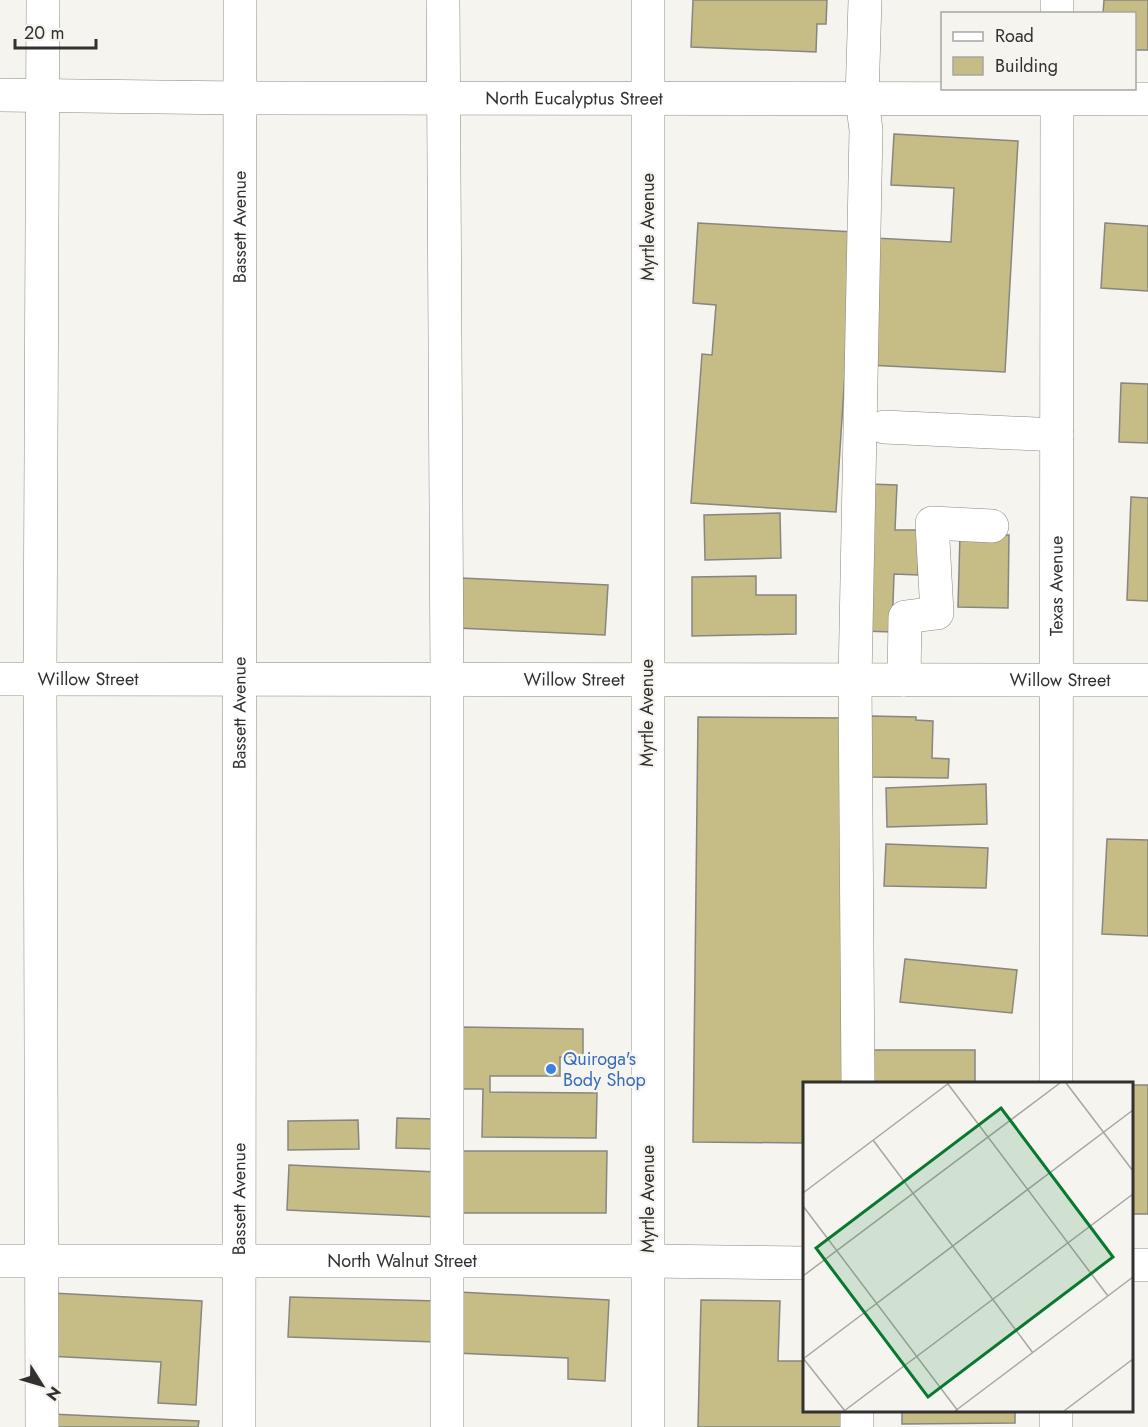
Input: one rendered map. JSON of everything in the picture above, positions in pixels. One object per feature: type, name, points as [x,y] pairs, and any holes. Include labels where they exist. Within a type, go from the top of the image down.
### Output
[{"type":"street","points":[[42,1427],[40,679],[43,0]]},
{"type":"street","name":"Bassett Avenue","points":[[239,1427],[240,0]]},
{"type":"street","points":[[443,0],[447,679],[447,1427]]},
{"type":"street","name":"Myrtle Avenue","points":[[648,0],[648,1427]]},
{"type":"street","points":[[858,1082],[855,680],[866,130],[862,99],[865,0]]},
{"type":"street","name":"North Eucalyptus Street","points":[[0,95],[240,98],[862,99],[1057,94],[1148,99]]},
{"type":"street","name":"Texas Avenue","points":[[1056,1082],[1057,94]]},
{"type":"street","points":[[884,427],[1057,435]]},
{"type":"street","points":[[904,680],[905,616],[937,613],[932,523],[992,526]]},
{"type":"street","name":"Willow Street","points":[[0,679],[1148,680]]},
{"type":"street","name":"North Walnut Street","points":[[0,1261],[803,1263]]},
{"type":"building","points":[[693,0],[827,0],[826,24],[817,24],[816,52],[691,47]]},
{"type":"building","points":[[1104,0],[1148,0],[1148,50],[1136,50],[1136,12],[1103,12]]},
{"type":"building","points":[[894,134],[1018,141],[1005,372],[868,365],[875,238],[951,242],[954,188],[891,185]]},
{"type":"building","points":[[698,223],[854,232],[836,512],[691,503],[702,354],[712,355],[716,305],[693,303]]},
{"type":"building","points":[[1105,223],[1148,226],[1148,291],[1101,288]]},
{"type":"building","points":[[1121,383],[1148,384],[1148,443],[1119,442]]},
{"type":"building","points":[[869,484],[897,485],[895,530],[920,530],[918,575],[894,574],[892,632],[863,631]]},
{"type":"building","points":[[1131,497],[1148,498],[1148,601],[1127,600]]},
{"type":"building","points":[[780,513],[781,558],[705,560],[704,515]]},
{"type":"building","points":[[960,534],[1009,535],[1008,608],[958,607]]},
{"type":"building","points":[[756,576],[756,595],[796,595],[796,634],[692,636],[692,577]]},
{"type":"building","points":[[461,578],[608,585],[605,635],[458,628]]},
{"type":"building","points":[[871,716],[916,717],[916,720],[933,721],[932,758],[949,759],[948,778],[870,777]]},
{"type":"building","points":[[698,717],[846,718],[842,1082],[803,1082],[803,1143],[693,1142]]},
{"type":"building","points":[[986,784],[987,824],[887,827],[886,788]]},
{"type":"building","points":[[1107,839],[1148,840],[1148,936],[1102,934]]},
{"type":"building","points":[[886,844],[988,848],[986,888],[884,886]]},
{"type":"building","points":[[905,959],[1017,970],[1012,1013],[900,1002]]},
{"type":"building","points":[[459,1027],[583,1029],[583,1057],[560,1057],[560,1076],[490,1076],[490,1092],[597,1093],[596,1138],[482,1137],[483,1089],[458,1089]]},
{"type":"building","points":[[867,1050],[975,1050],[975,1082],[867,1082]]},
{"type":"building","points":[[1133,1085],[1148,1085],[1148,1214],[1133,1214]]},
{"type":"building","points":[[397,1118],[435,1119],[434,1149],[396,1148]]},
{"type":"building","points":[[358,1120],[359,1149],[288,1150],[288,1121]]},
{"type":"building","points":[[460,1151],[607,1151],[606,1213],[459,1213]]},
{"type":"building","points":[[289,1165],[437,1172],[435,1217],[287,1210]]},
{"type":"building","points":[[459,1292],[609,1300],[605,1381],[568,1379],[568,1358],[456,1353]]},
{"type":"building","points":[[52,1293],[202,1301],[196,1405],[158,1403],[161,1362],[48,1356]]},
{"type":"building","points":[[290,1297],[437,1301],[436,1342],[288,1337]]},
{"type":"building","points":[[701,1300],[780,1301],[778,1361],[803,1361],[803,1412],[844,1412],[844,1427],[698,1427]]},
{"type":"building","points":[[902,1412],[1015,1412],[1015,1423],[902,1424]]},
{"type":"building","points":[[51,1414],[199,1421],[198,1427],[50,1427]]},
{"type":"place","name":"Quiroga's Body Shop","points":[[551,1069]]}]
